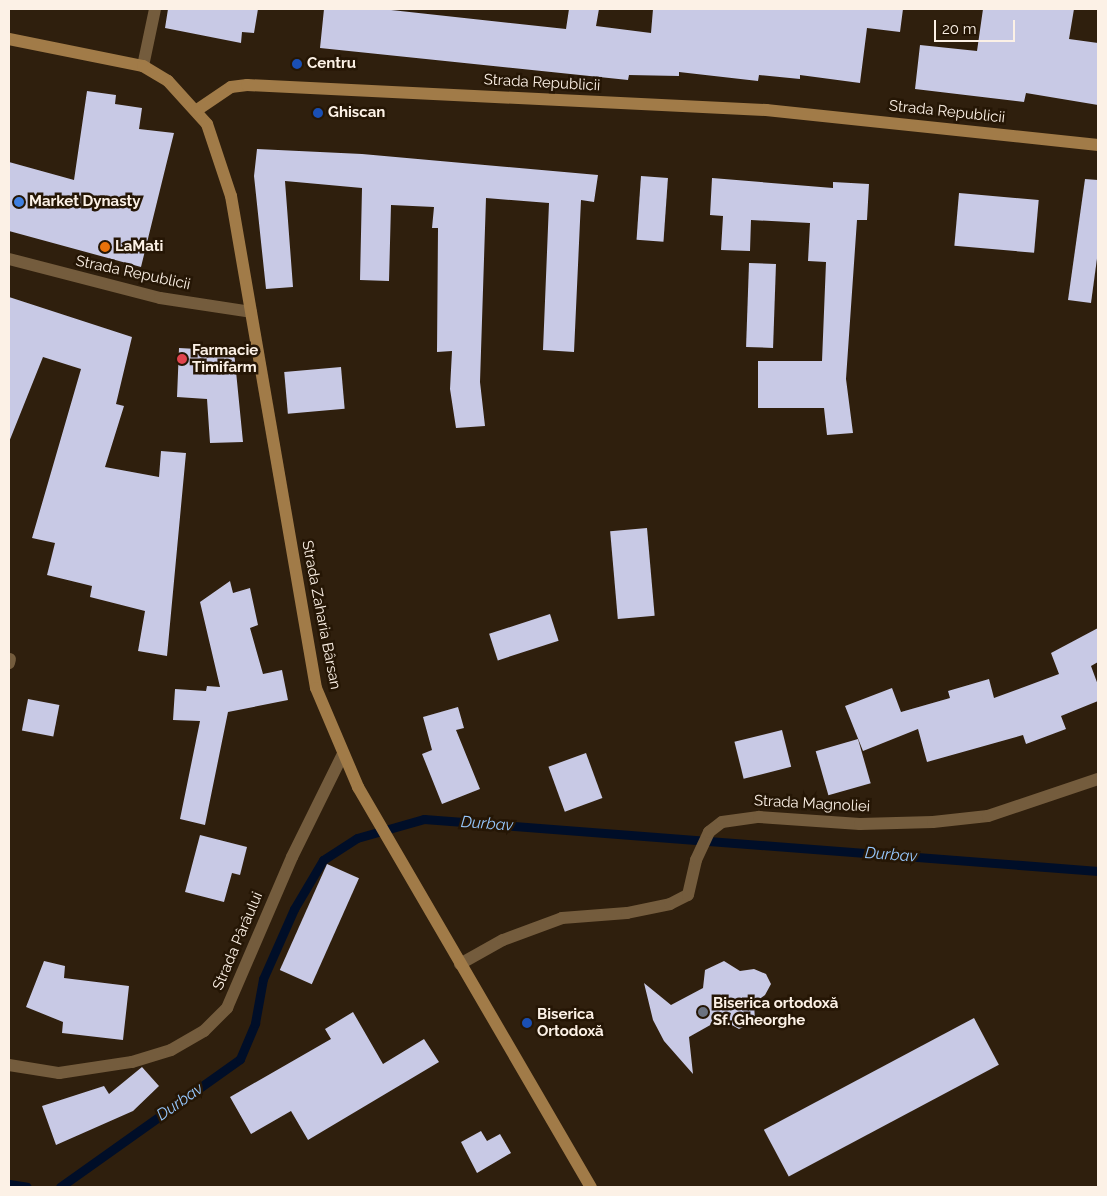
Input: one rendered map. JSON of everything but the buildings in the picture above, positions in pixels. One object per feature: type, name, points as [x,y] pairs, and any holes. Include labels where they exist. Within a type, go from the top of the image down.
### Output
[{"type":"main road","points":[[9,39],[143,66],[168,81],[197,110]]},
{"type":"main road","name":"Strada Republicii","points":[[197,110],[231,87],[247,85],[766,110],[1098,145]]},
{"type":"main road","name":"Strada Zaharia Bârsan","points":[[197,110],[220,155],[251,312],[316,688],[342,756],[358,787],[591,1187]]},
{"type":"street","points":[[143,66],[155,9]]},
{"type":"street","name":"Strada Republicii","points":[[9,259],[134,292],[251,312]]},
{"type":"street","name":"Strada Pârâului","points":[[9,1065],[59,1073],[132,1062],[172,1050],[204,1031],[227,1008],[288,866],[342,756]]},
{"type":"street","name":"Strada Magnoliei","points":[[460,964],[503,940],[562,918],[627,913],[670,904],[688,895],[696,860],[709,832],[722,822],[740,818],[860,824],[988,816],[1098,778]]},
{"type":"waterway","name":"Durbav","points":[[60,1187],[240,1059],[255,1023],[263,979],[294,909],[323,860],[357,838],[424,819],[1098,871]]},
{"type":"waterway","name":"Durbav","points":[[9,1184],[27,1187]]},
{"type":"place","name":"Centru","points":[[297,64]]},
{"type":"place","name":"Ghiscan","points":[[318,113]]},
{"type":"place","name":"Market Dynasty","points":[[19,202]]},
{"type":"place","name":"LaMati","points":[[105,247]]},
{"type":"place","name":"Farmacie Timifarm","points":[[182,359]]},
{"type":"place","name":"Biserica ortodoxă Sf. Gheorghe","points":[[703,1012]]},
{"type":"place","name":"Biserica Ortodoxă","points":[[527,1023]]}]
